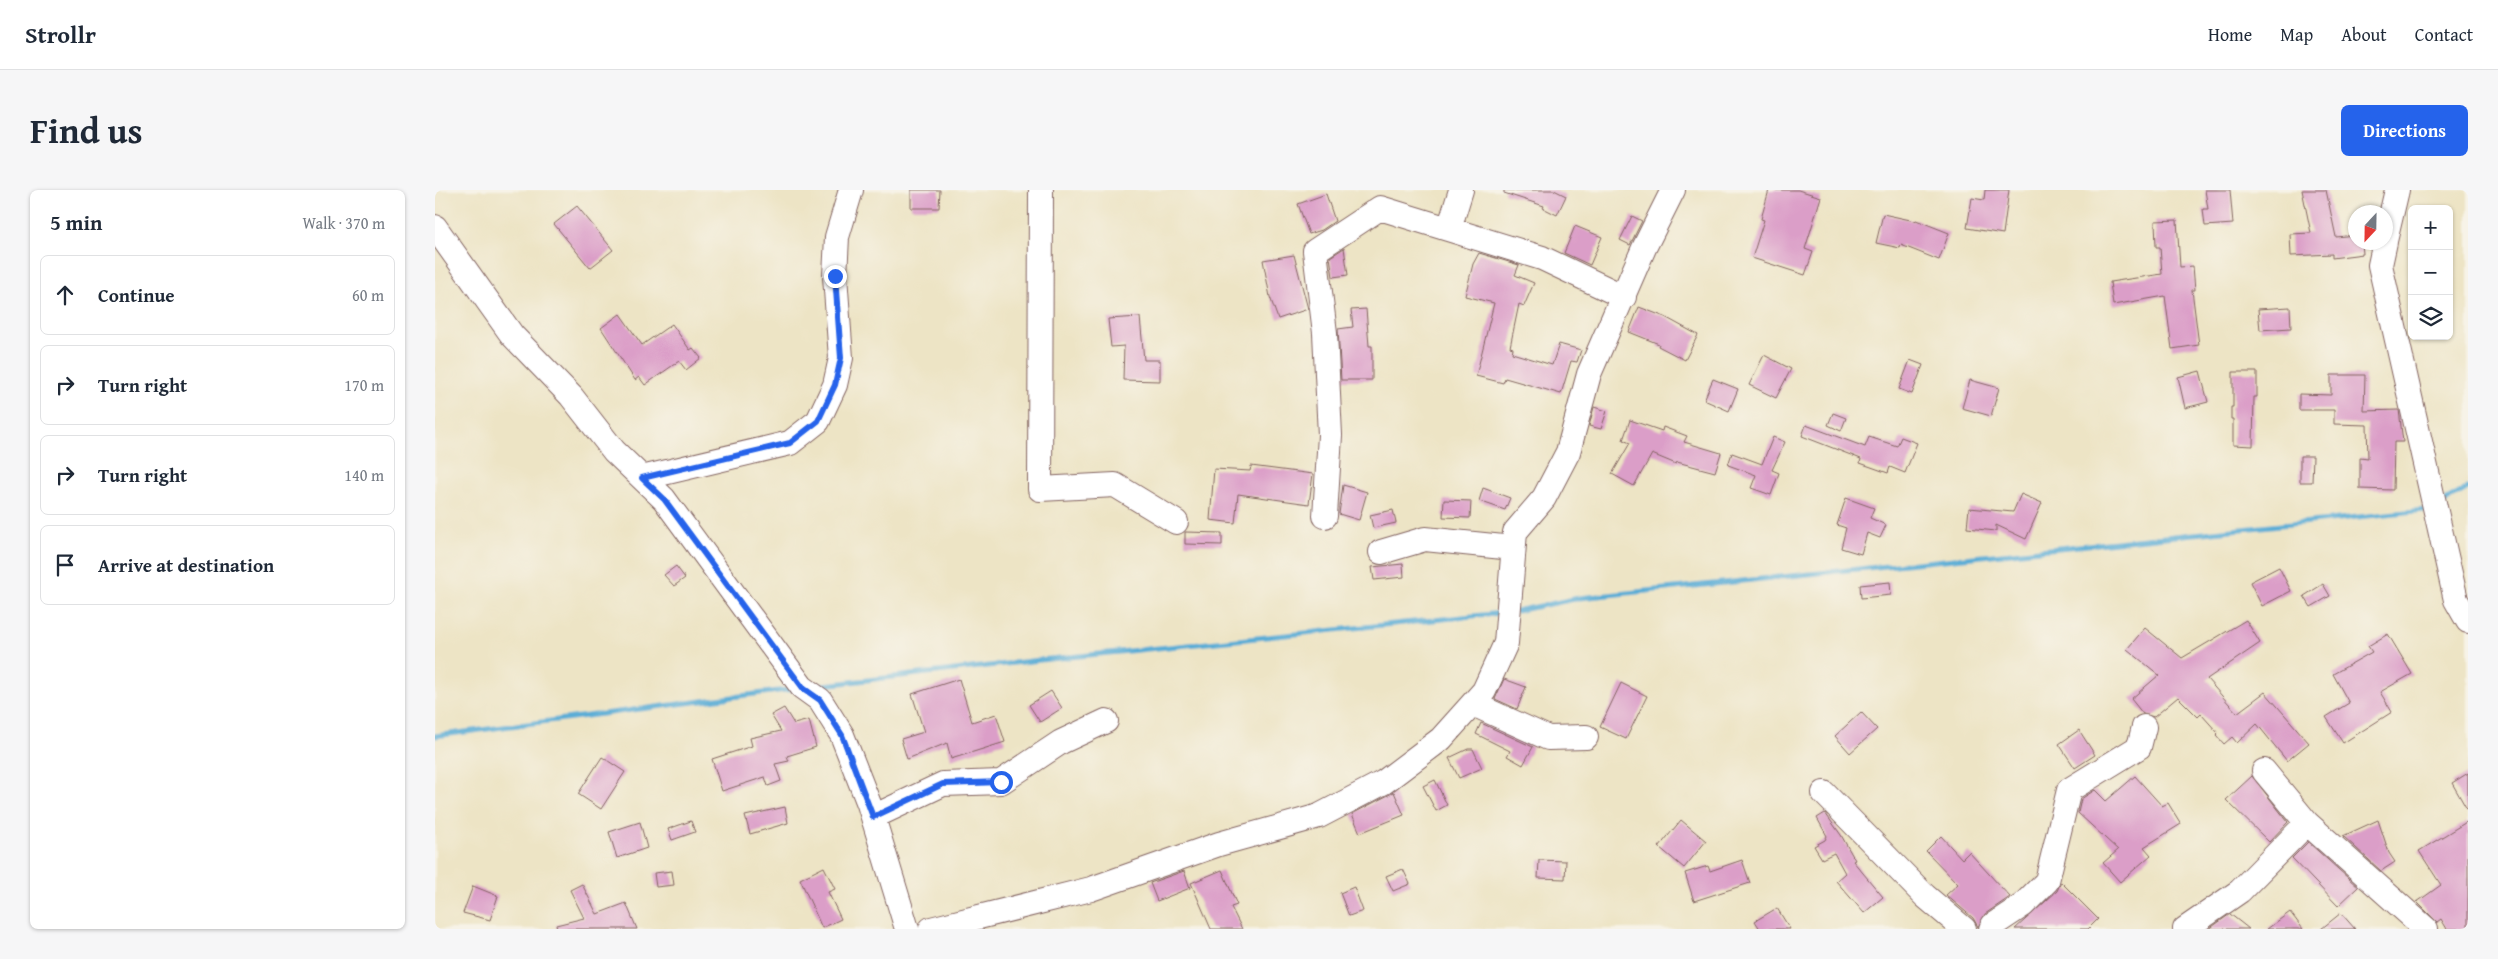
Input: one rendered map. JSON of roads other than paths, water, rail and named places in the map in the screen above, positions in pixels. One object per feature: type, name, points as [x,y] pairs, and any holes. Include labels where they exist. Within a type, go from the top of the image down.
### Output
[{"type":"street","points":[[642,478],[790,443],[818,421],[835,385],[841,358],[835,276],[837,237],[851,190]]},
{"type":"street","points":[[1041,190],[1041,489],[1115,486],[1176,522]]},
{"type":"street","points":[[1449,229],[1461,190]]},
{"type":"street","points":[[931,929],[1091,890],[1219,844],[1319,816],[1384,782],[1441,739],[1485,691],[1506,643],[1515,532],[1543,498],[1569,452],[1589,374],[1624,298],[1643,248],[1673,190]]},
{"type":"street","points":[[2393,207],[2397,190]]},
{"type":"street","points":[[1325,516],[1330,435],[1325,333],[1315,251],[1379,199],[1449,229],[1542,258],[1624,298]]},
{"type":"street","points":[[435,226],[512,336],[571,396],[614,451],[664,499],[803,688],[820,700],[842,735],[873,817],[907,929]]},
{"type":"street","points":[[2383,250],[2380,265],[2456,600],[2468,620]]},
{"type":"street","points":[[1381,552],[1425,539],[1513,548]]},
{"type":"street","points":[[1473,704],[1549,738],[1586,737]]},
{"type":"street","points":[[873,817],[943,784],[1001,782],[1061,742],[1106,721]]},
{"type":"street","points":[[1991,929],[1993,925],[2023,905],[2047,881],[2069,790],[2139,747],[2144,727]]},
{"type":"street","points":[[2264,771],[2307,823],[2426,929]]},
{"type":"street","points":[[1824,793],[1925,896],[1964,929]]},
{"type":"street","points":[[2185,929],[2240,891],[2307,823]]},
{"type":"waterway","points":[[2442,503],[2468,488]]},
{"type":"waterway","points":[[1516,611],[1579,598],[2425,510]]},
{"type":"waterway","points":[[815,686],[1040,660],[1502,613]]},
{"type":"waterway","points":[[435,736],[794,689]]}]
